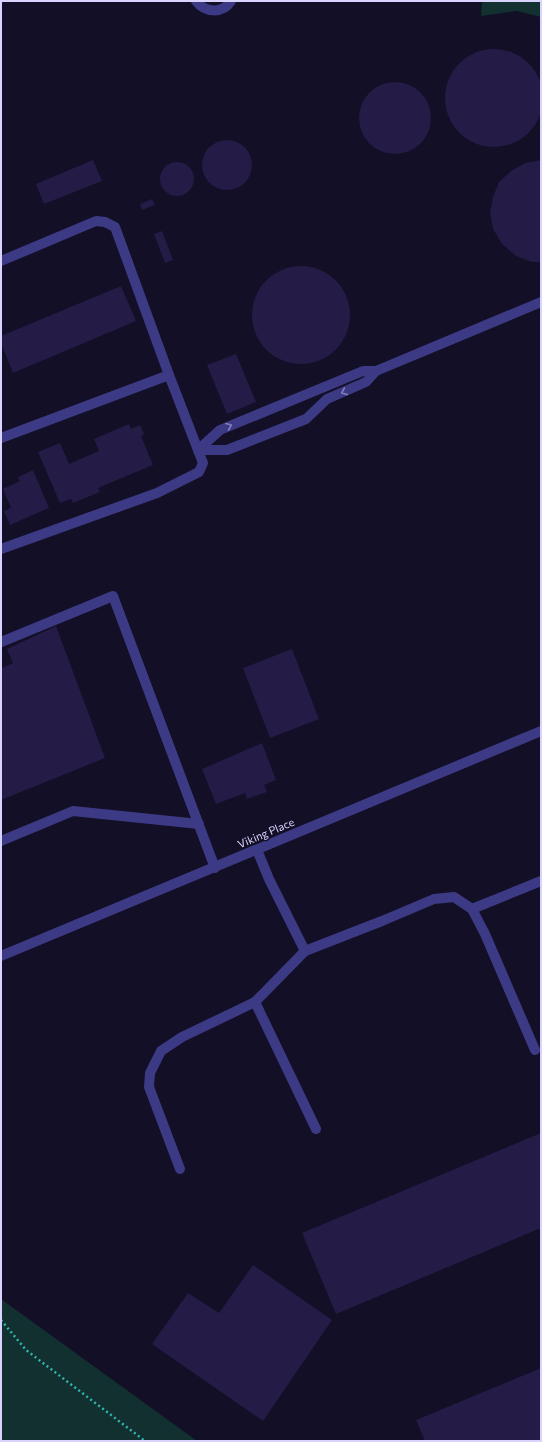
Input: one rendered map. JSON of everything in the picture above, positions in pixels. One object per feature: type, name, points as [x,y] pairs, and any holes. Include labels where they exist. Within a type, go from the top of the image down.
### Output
[{"type":"street","points":[[196,1],[210,11],[217,11],[224,8],[231,1]]},
{"type":"street","points":[[1,261],[96,221],[106,222],[115,227],[169,376],[203,463],[199,472],[157,493],[1,549]]},
{"type":"street","points":[[198,450],[220,430],[363,371],[376,371],[541,302]]},
{"type":"street","points":[[198,450],[227,450],[306,419],[327,399],[366,382],[376,371]]},
{"type":"street","points":[[1,438],[169,376]]},
{"type":"street","points":[[1,642],[113,596],[215,868]]},
{"type":"street","name":"Viking Place","points":[[1,956],[541,731]]},
{"type":"street","points":[[1,841],[72,811],[199,824]]},
{"type":"street","points":[[257,850],[269,879],[304,951]]},
{"type":"street","points":[[472,909],[541,881]]},
{"type":"street","points":[[180,1169],[149,1087],[150,1073],[161,1051],[182,1037],[255,1002],[304,951],[434,899],[454,897],[472,909],[485,934],[535,1050]]},
{"type":"street","points":[[255,1002],[316,1129]]},
{"type":"path","points":[[1,1320],[26,1350],[145,1441]]},
{"type":"green space","points":[[482,1],[541,1],[541,17],[517,11],[481,16]]},
{"type":"green space","points":[[1,1299],[197,1441],[1,1441]]},
{"type":"building","points":[[494,49],[504,50],[521,57],[535,71],[542,88],[542,108],[535,125],[521,139],[504,146],[494,147],[484,146],[467,139],[453,125],[446,108],[445,98],[446,88],[453,71],[467,57],[484,50]]},
{"type":"building","points":[[395,82],[415,88],[425,98],[431,118],[425,138],[415,148],[395,154],[375,148],[365,138],[359,118],[365,98],[375,88]]},
{"type":"building","points":[[222,140],[232,140],[245,147],[252,160],[252,170],[245,183],[232,190],[222,190],[213,186],[206,179],[202,170],[202,160],[206,151],[213,144]]},
{"type":"building","points":[[93,160],[102,181],[44,204],[36,184]]},
{"type":"building","points":[[541,160],[541,262],[532,262],[516,256],[502,244],[493,229],[490,213],[493,197],[499,182],[511,171],[525,163]]},
{"type":"building","points":[[174,162],[180,162],[184,163],[191,169],[194,179],[193,186],[187,193],[180,196],[174,196],[170,195],[163,189],[160,182],[160,176],[161,172],[167,165]]},
{"type":"building","points":[[152,199],[155,205],[142,210],[140,204]]},
{"type":"building","points":[[162,231],[173,260],[165,263],[154,234]]},
{"type":"building","points":[[301,266],[320,270],[335,281],[346,296],[350,315],[346,334],[335,349],[320,360],[301,364],[282,360],[267,349],[256,334],[252,315],[256,296],[267,281],[282,270]]},
{"type":"building","points":[[121,286],[136,321],[13,373],[1,343],[1,336]]},
{"type":"building","points":[[236,354],[256,402],[227,414],[207,365]]},
{"type":"building","points":[[129,424],[131,429],[140,425],[144,434],[141,436],[153,465],[98,488],[100,492],[73,503],[71,499],[60,503],[38,452],[60,443],[69,464],[99,451],[94,439]]},
{"type":"building","points":[[33,470],[49,508],[10,525],[4,511],[11,508],[3,489],[20,481],[18,477]]},
{"type":"building","points":[[56,626],[105,758],[1,800],[1,668],[13,663],[7,649]]},
{"type":"building","points":[[292,649],[319,719],[270,738],[243,668]]},
{"type":"building","points":[[262,743],[276,780],[264,785],[267,792],[247,799],[245,793],[216,804],[202,769]]},
{"type":"building","points":[[541,1133],[541,1228],[336,1314],[302,1233]]},
{"type":"building","points":[[253,1265],[332,1320],[263,1421],[152,1344],[188,1293],[219,1313]]},
{"type":"building","points":[[541,1368],[541,1441],[425,1441],[416,1420]]}]
